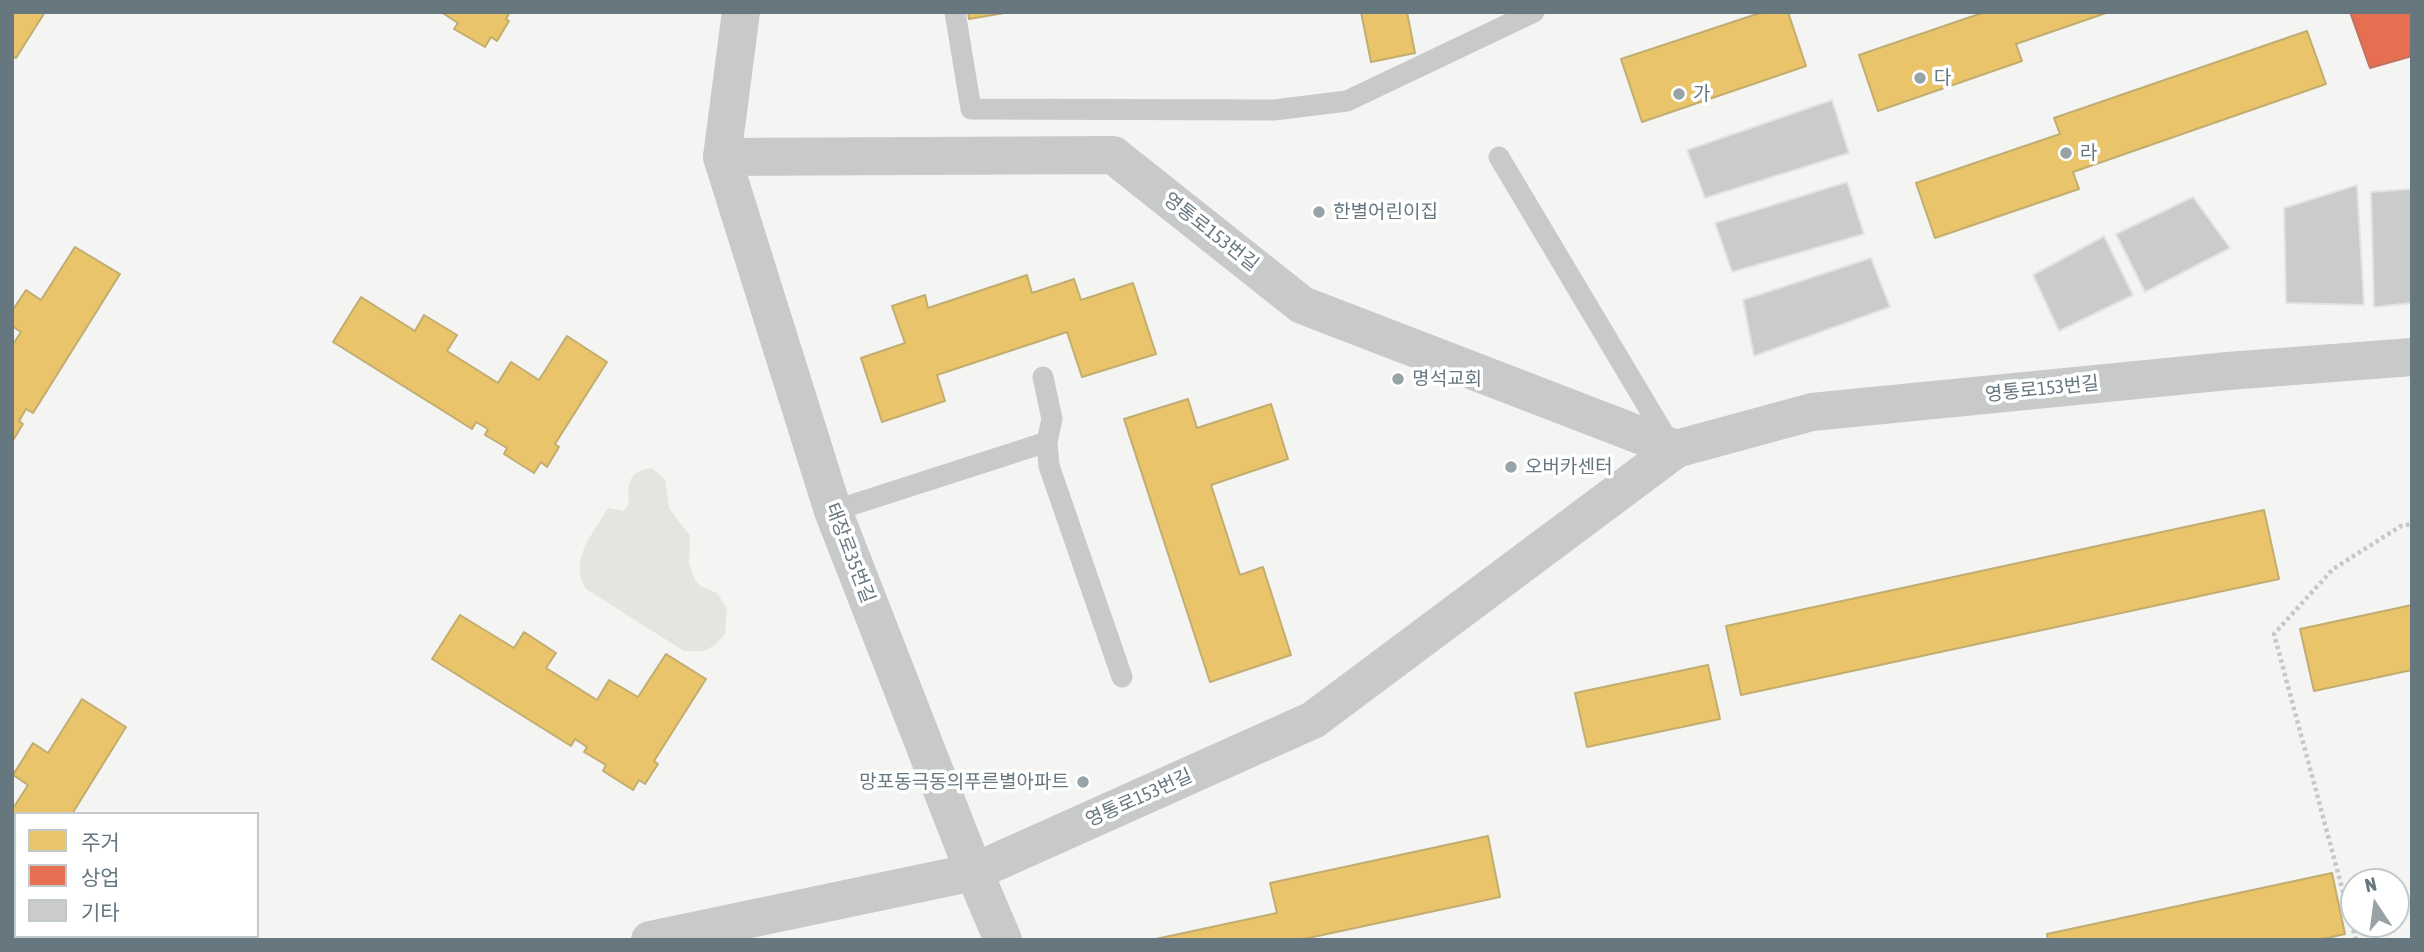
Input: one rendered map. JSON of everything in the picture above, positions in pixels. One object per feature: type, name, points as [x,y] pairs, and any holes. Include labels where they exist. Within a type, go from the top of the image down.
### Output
[{"type":"street","points":[[722,157],[741,12]]},
{"type":"street","name":"영통로153번길","points":[[722,157],[1113,155],[1302,305],[1674,448]]},
{"type":"street","name":"태장로35번길","points":[[722,157],[833,511],[1003,940]]},
{"type":"street","name":"영통로153번길","points":[[650,940],[974,872],[1312,720],[1674,448],[1812,412],[2228,371],[2412,357]]},
{"type":"lane","points":[[955,12],[971,109],[1274,110],[1347,101],[1534,12]]},
{"type":"lane","points":[[1499,157],[1674,448]]},
{"type":"lane","points":[[1043,377],[1052,419],[1047,442],[1049,466],[1122,677]]},
{"type":"lane","points":[[833,511],[1047,442]]},
{"type":"path","points":[[2356,940],[2274,634],[2333,569],[2401,526],[2412,524]]},
{"type":"shaded area","points":[[652,468],[665,480],[669,508],[690,536],[689,564],[695,580],[700,586],[717,593],[727,608],[725,634],[715,645],[704,651],[684,651],[586,589],[581,578],[581,557],[608,508],[623,511],[629,505],[629,485],[634,475]]},
{"type":"building: 주거","points":[[12,12],[45,12],[16,58],[12,56]]},
{"type":"building: 주거","points":[[441,12],[510,12],[506,19],[509,21],[497,41],[491,37],[485,47],[454,29],[458,23]]},
{"type":"building: 주거","points":[[968,12],[1010,12],[969,19]]},
{"type":"building: 주거","points":[[1361,12],[1407,12],[1415,53],[1371,62]]},
{"type":"building: 주거","name":"가","points":[[1763,12],[1788,12],[1806,66],[1642,122],[1621,59]]},
{"type":"building: 주거","name":"다","points":[[1985,12],[2109,12],[2016,44],[2022,61],[1878,111],[1859,55]]},
{"type":"building: 주거","name":"라","points":[[2307,31],[2326,84],[2073,172],[2079,189],[1935,238],[1916,183],[2060,134],[2054,118]]},
{"type":"building: 주거","points":[[75,247],[120,274],[33,413],[26,409],[19,421],[23,424],[12,442],[12,346],[21,332],[12,326],[12,311],[26,290],[41,300]]},
{"type":"building: 주거","points":[[1027,275],[1032,293],[1074,279],[1081,300],[1133,283],[1156,354],[1082,377],[1067,332],[937,375],[945,401],[882,422],[861,358],[905,343],[892,306],[925,295],[928,308]]},
{"type":"building: 주거","points":[[361,297],[415,331],[424,315],[457,335],[447,351],[498,383],[511,362],[539,380],[567,336],[607,362],[555,444],[559,447],[547,467],[541,462],[534,473],[504,454],[507,448],[485,435],[488,429],[476,422],[472,429],[333,342]]},
{"type":"building: 주거","points":[[1188,399],[1197,428],[1271,404],[1288,459],[1211,485],[1240,575],[1263,567],[1291,655],[1210,682],[1124,419]]},
{"type":"building: 주거","points":[[2264,510],[2279,579],[1741,695],[1726,626]]},
{"type":"building: 주거","points":[[2412,605],[2412,670],[2314,691],[2300,629]]},
{"type":"building: 주거","points":[[460,615],[514,648],[524,632],[556,653],[546,668],[597,700],[609,680],[638,697],[666,654],[706,679],[654,761],[658,764],[645,784],[639,780],[633,790],[603,771],[606,765],[584,752],[587,747],[575,739],[571,746],[432,659]]},
{"type":"building: 주거","points":[[1708,665],[1720,719],[1587,747],[1575,693]]},
{"type":"building: 주거","points":[[82,699],[126,727],[73,812],[14,812],[12,918],[12,810],[28,785],[13,775],[33,743],[48,753]]},
{"type":"building: 주거","points":[[1488,836],[1500,897],[1299,940],[1151,940],[1277,913],[1270,883]]},
{"type":"building: 주거","points":[[2332,873],[2340,911],[2340,935],[2318,940],[2048,940],[2047,934]]},
{"type":"building: 상업","points":[[2350,12],[2412,12],[2412,56],[2370,68]]},
{"type":"building: 기타","points":[[1832,100],[1849,153],[1705,198],[1687,150]]},
{"type":"building: 기타","points":[[1847,182],[1864,234],[1732,272],[1715,223]]},
{"type":"building: 기타","points":[[2357,185],[2364,305],[2286,303],[2284,208]]},
{"type":"building: 기타","points":[[2412,189],[2412,303],[2374,307],[2371,192]]},
{"type":"building: 기타","points":[[2193,197],[2230,248],[2145,292],[2116,234]]},
{"type":"building: 기타","points":[[2104,236],[2133,295],[2059,331],[2033,275]]},
{"type":"building: 기타","points":[[1871,258],[1890,307],[1754,356],[1743,300]]},
{"type":"place","name":"다","points":[[1920,78]]},
{"type":"place","name":"가","points":[[1679,94]]},
{"type":"place","name":"라","points":[[2066,153]]},
{"type":"place","name":"한별어린이집","points":[[1319,212]]},
{"type":"place","name":"명석교회","points":[[1398,379]]},
{"type":"place","name":"오버카센터","points":[[1511,467]]},
{"type":"place","name":"망포동극동의푸른별아파트","points":[[1083,782]]}]
